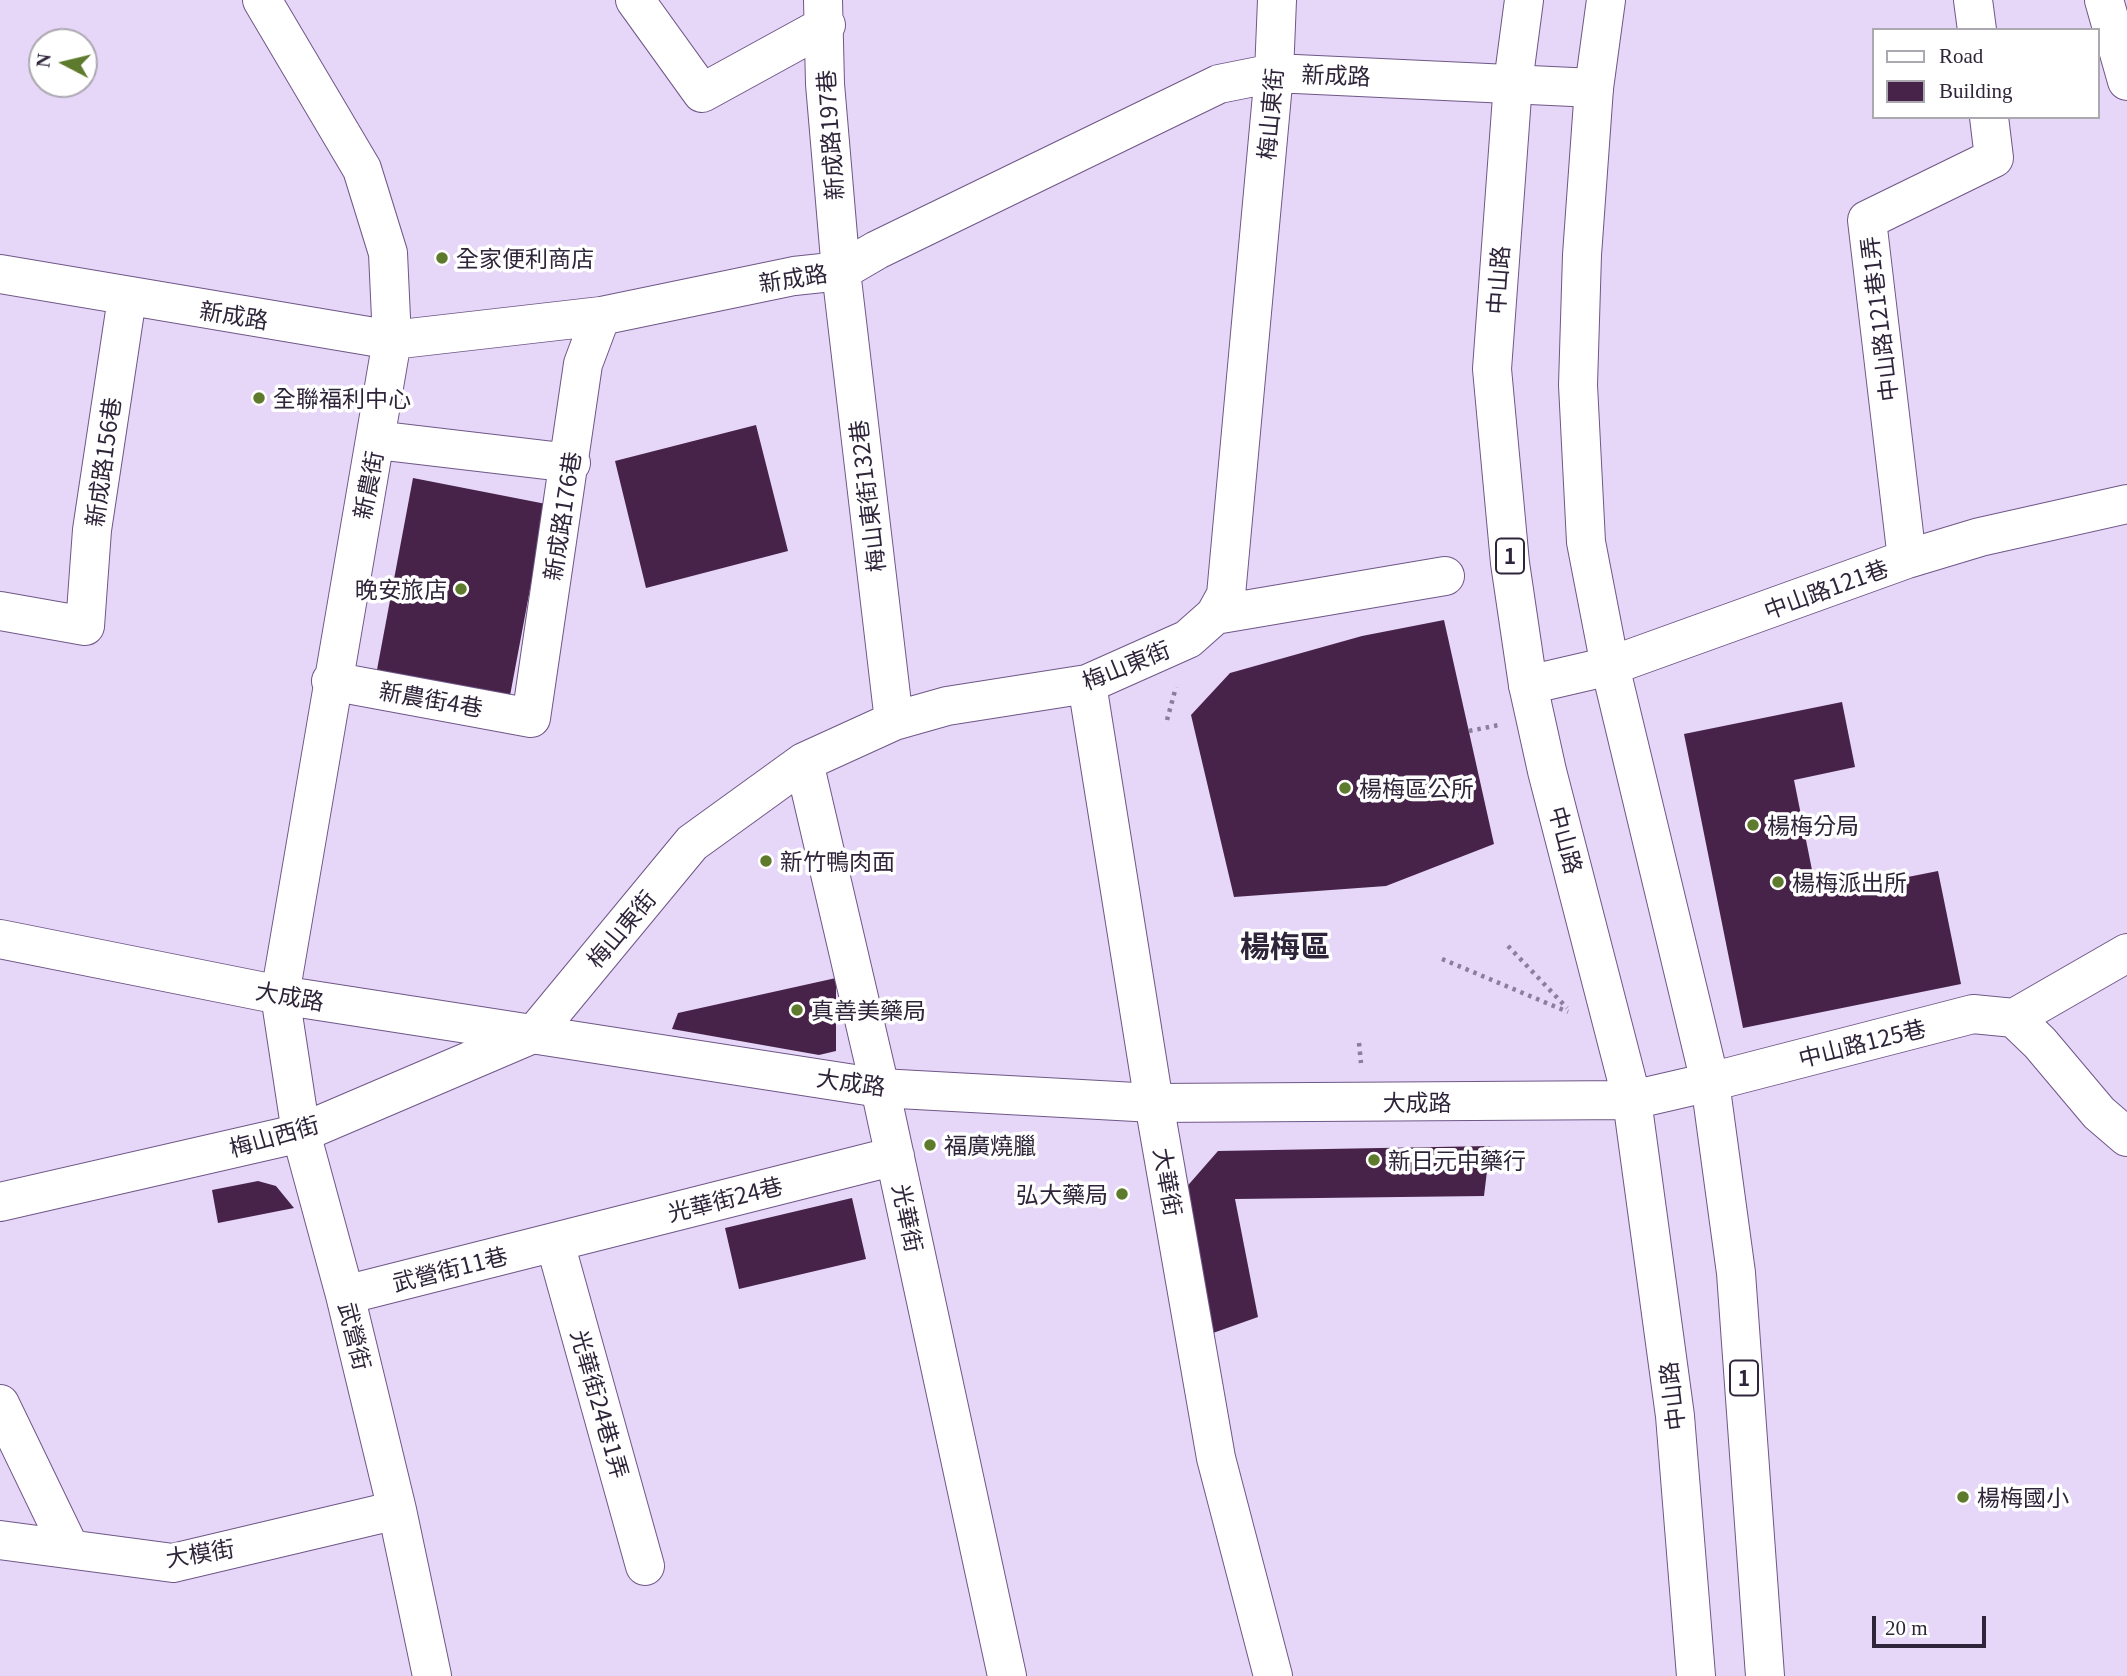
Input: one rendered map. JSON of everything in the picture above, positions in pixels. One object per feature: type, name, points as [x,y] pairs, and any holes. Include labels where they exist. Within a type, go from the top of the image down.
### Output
[{"type":"street","name":"新農街","points":[[262,0],[362,169],[388,253],[392,340],[331,681],[279,995]]},
{"type":"street","points":[[635,0],[702,93],[824,12]]},
{"type":"street","name":"梅山東街","points":[[535,1033],[692,843],[804,762],[894,721],[947,706],[1087,684],[1188,639],[1215,615],[1226,595],[1274,73],[1277,0]]},
{"type":"street","name":"中山路","points":[[1524,0],[1513,83],[1492,369],[1510,563],[1528,685],[1632,1100],[1675,1416],[1696,1676]]},
{"type":"street","name":"1","points":[[1606,0],[1594,88],[1582,255],[1578,385],[1586,542],[1610,666],[1710,1082],[1736,1273],[1765,1676]]},
{"type":"street","points":[[1973,0],[1977,28]]},
{"type":"street","points":[[2104,0],[2127,82]]},
{"type":"street","name":"新成路197巷","points":[[824,12],[825,84],[841,271]]},
{"type":"street","name":"新成路","points":[[0,274],[127,298],[392,340],[601,316],[794,276],[841,271],[877,250],[1219,84],[1274,73],[1594,88]]},
{"type":"street","name":"中山路121巷1弄","points":[[1907,559],[1867,220],[1994,158],[1989,119]]},
{"type":"street","name":"梅山東街132巷","points":[[841,271],[894,721]]},
{"type":"street","name":"新成路156巷","points":[[0,611],[85,626],[92,530],[127,298]]},
{"type":"street","name":"新成路176巷","points":[[531,718],[571,463],[583,364],[601,316]]},
{"type":"street","points":[[376,440],[571,463]]},
{"type":"street","name":"中山路121巷","points":[[1528,685],[1610,666],[1907,559],[1980,537],[2127,504]]},
{"type":"street","points":[[1215,615],[1445,576]]},
{"type":"street","name":"新農街4巷","points":[[331,681],[531,718]]},
{"type":"street","name":"大華街","points":[[1087,684],[1154,1103],[1216,1458],[1273,1676]]},
{"type":"street","name":"光華街","points":[[804,762],[880,1088],[1007,1676]]},
{"type":"street","name":"大成路","points":[[0,939],[279,995],[880,1088],[1154,1103],[1632,1100],[1710,1082]]},
{"type":"street","points":[[2127,953],[2014,1018],[2040,1043],[2099,1113],[2127,1137]]},
{"type":"street","name":"武營街","points":[[279,995],[301,1133],[345,1295],[397,1510],[432,1676]]},
{"type":"street","name":"中山路125巷","points":[[1710,1082],[1973,1014],[2014,1018]]},
{"type":"street","name":"梅山西街","points":[[0,1202],[301,1133],[535,1033]]},
{"type":"street","name":"光華街24巷","points":[[555,1243],[895,1156]]},
{"type":"street","name":"武營街11巷","points":[[345,1295],[555,1243]]},
{"type":"street","name":"光華街24巷1弄","points":[[555,1243],[645,1566]]},
{"type":"street","points":[[0,1404],[70,1549]]},
{"type":"street","name":"大模街","points":[[0,1541],[173,1563],[397,1510]]},
{"type":"path","points":[[1469,731],[1511,723]]},
{"type":"path","points":[[1442,959],[1573,1013],[1508,946]]},
{"type":"building","points":[[756,425],[788,551],[646,588],[615,461]]},
{"type":"building","name":"晚安旅店","points":[[413,478],[546,504],[509,701],[376,675]]},
{"type":"building","name":"楊梅區公所","points":[[1444,620],[1494,844],[1386,886],[1234,897],[1191,715],[1230,673],[1362,636]]},
{"type":"building","name":"楊梅分局","points":[[1842,702],[1855,767],[1794,780],[1817,895],[1938,871],[1961,984],[1743,1028],[1684,734]]},
{"type":"building","points":[[836,978],[836,1051],[819,1055],[672,1029],[678,1013]]},
{"type":"building","points":[[1490,1146],[1484,1196],[1235,1199],[1258,1317],[1213,1333],[1183,1191],[1218,1151]]},
{"type":"building","points":[[258,1181],[276,1186],[294,1208],[218,1223],[212,1190]]},
{"type":"building","points":[[852,1198],[866,1259],[739,1289],[725,1228]]},
{"type":"place","name":"全家便利商店","points":[[442,258]]},
{"type":"place","name":"全聯福利中心","points":[[259,398]]},
{"type":"place","name":"晚安旅店","points":[[461,589]]},
{"type":"place","name":"楊梅區公所","points":[[1345,788]]},
{"type":"place","name":"楊梅分局","points":[[1753,825]]},
{"type":"place","name":"新竹鴨肉面","points":[[766,861]]},
{"type":"place","name":"楊梅派出所","points":[[1778,882]]},
{"type":"place","name":"真善美藥局","points":[[797,1010]]},
{"type":"place","name":"福廣燒臘","points":[[930,1145]]},
{"type":"place","name":"新日元中藥行","points":[[1374,1160]]},
{"type":"place","name":"弘大藥局","points":[[1122,1194]]},
{"type":"place","name":"楊梅國小","points":[[1963,1497]]},
{"type":"district","name":"楊梅區","points":[[1285,946]]}]
